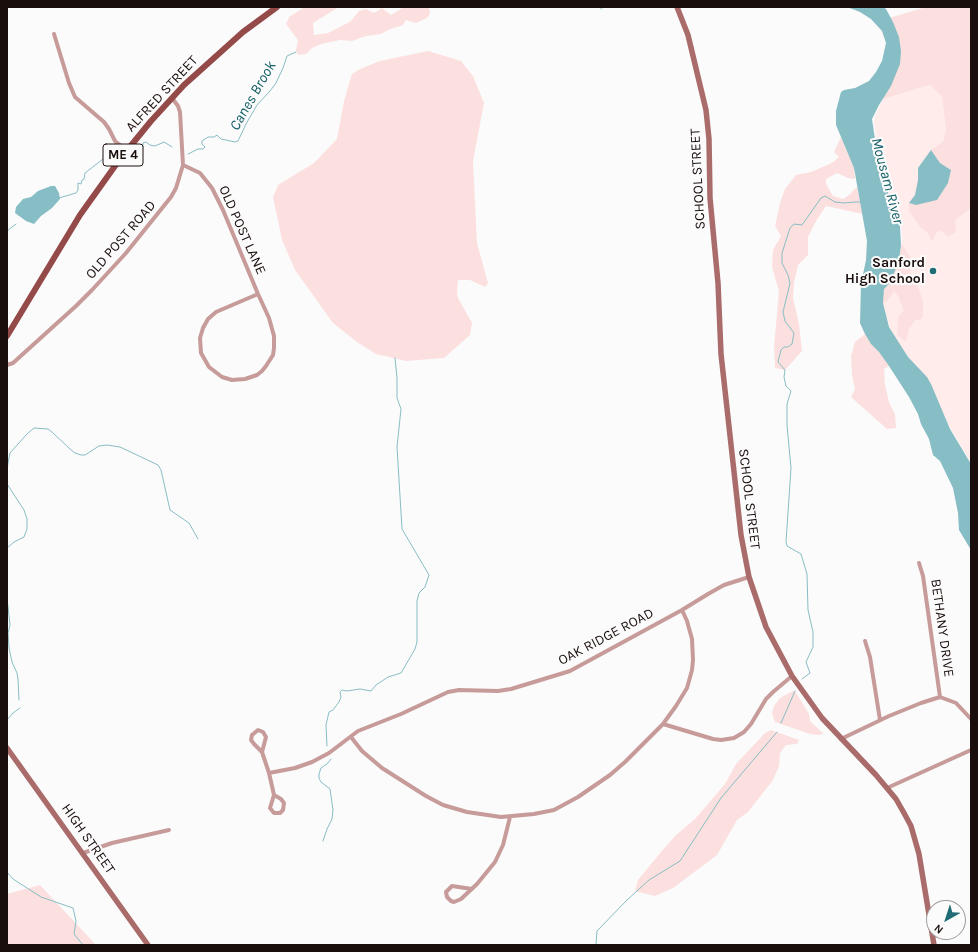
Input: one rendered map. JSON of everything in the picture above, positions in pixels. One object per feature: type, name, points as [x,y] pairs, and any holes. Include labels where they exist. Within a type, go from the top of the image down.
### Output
[{"type":"main road","name":"ALFRED STREET","points":[[7,336],[80,215],[126,151],[172,98],[214,57],[243,32],[277,7]]},
{"type":"street","name":"SCHOOL STREET","points":[[677,7],[689,40],[706,110],[709,139],[710,198],[717,269],[721,354],[740,530],[749,577],[766,627],[792,676],[822,718],[887,788],[904,813],[914,836],[919,854],[934,945]]},
{"type":"street","points":[[54,34],[69,83],[75,97],[104,122],[115,141],[126,151]]},
{"type":"street","name":"OLD POST ROAD","points":[[7,365],[13,362],[76,306],[126,253],[171,197],[176,188],[183,165],[180,112],[176,101],[172,98]]},
{"type":"street","name":"OLD POST LANE","points":[[183,165],[200,173],[212,188],[272,326],[274,336],[274,349],[270,361],[262,371],[251,378],[238,380],[222,377],[209,367],[201,353],[200,343],[203,328],[208,319],[216,312],[258,294]]},
{"type":"street","name":"BETHANY DRIVE","points":[[919,563],[923,576],[940,697]]},
{"type":"street","name":"OAK RIDGE ROAD","points":[[269,773],[294,768],[312,762],[330,753],[368,726],[401,714],[448,692],[455,690],[498,691],[512,689],[570,671],[682,610],[724,585],[749,577]]},
{"type":"street","points":[[351,737],[371,760],[398,779],[433,800],[453,808],[489,816],[510,817],[554,810],[578,797],[625,762],[663,724],[683,696],[692,670],[694,649],[687,621],[682,610]]},
{"type":"street","points":[[865,641],[870,656],[880,720]]},
{"type":"street","points":[[663,724],[713,739],[721,740],[734,738],[744,732],[751,724],[766,700],[792,676]]},
{"type":"street","points":[[841,739],[880,720],[940,697],[956,703],[971,719]]},
{"type":"street","points":[[262,752],[266,737],[263,732],[258,730],[252,735],[251,740],[262,752],[269,773],[274,795],[270,808],[274,812],[280,813],[283,810],[284,803],[281,799],[274,795]]},
{"type":"street","name":"HIGH STREET","points":[[7,748],[148,945]]},
{"type":"street","points":[[887,788],[971,750]]},
{"type":"street","points":[[472,889],[452,886],[448,889],[447,897],[451,901],[457,902],[472,889],[495,862],[506,836],[510,817]]},
{"type":"street","points":[[83,853],[112,843],[169,830]]},
{"type":"shaded area","points":[[305,7],[339,7],[313,23],[314,35],[328,33],[342,26],[351,21],[359,11],[366,9],[374,13],[382,8],[391,15],[404,7],[429,7],[430,14],[427,18],[416,23],[406,20],[403,25],[381,34],[366,36],[352,41],[340,40],[321,44],[312,48],[306,54],[298,55],[296,50],[298,40],[286,24],[289,17]]},
{"type":"shaded area","points":[[926,7],[971,7],[971,208],[955,220],[956,232],[948,237],[941,230],[936,233],[932,241],[927,232],[921,228],[909,211],[909,203],[916,205],[951,170],[940,163],[931,150],[943,142],[946,129],[942,96],[930,85],[863,105],[886,75],[886,19]]},
{"type":"shaded area","points":[[428,51],[461,61],[473,76],[484,103],[473,161],[477,243],[488,283],[485,287],[470,280],[458,280],[458,298],[472,323],[470,335],[444,358],[406,361],[376,354],[357,342],[333,323],[295,270],[282,240],[273,197],[278,185],[314,163],[337,139],[344,101],[352,74],[380,61]]},
{"type":"shaded area","name":"Sanford High School","points":[[971,73],[971,463],[948,424],[926,376],[904,354],[897,343],[890,328],[883,304],[883,292],[894,276],[901,253],[902,238],[901,224],[887,192],[879,162],[874,122],[875,116],[883,99]]},
{"type":"shaded area","points":[[841,137],[854,168],[855,179],[848,178],[837,173],[826,179],[826,184],[833,196],[843,199],[857,187],[863,214],[826,206],[816,221],[808,237],[808,255],[798,265],[794,283],[793,298],[799,324],[802,351],[785,370],[775,368],[774,347],[779,291],[772,267],[773,250],[781,236],[775,226],[780,203],[785,189],[796,175],[811,172],[832,163],[839,157],[834,152]]},
{"type":"shaded area","points":[[901,245],[904,246],[911,259],[910,281],[917,283],[923,302],[923,316],[920,320],[915,320],[909,329],[906,342],[897,334],[898,319],[900,314],[904,311],[898,296],[894,291],[887,301],[883,303],[884,289],[890,283],[899,261]]},
{"type":"shaded area","points":[[865,334],[889,366],[884,369],[885,385],[889,402],[895,414],[896,428],[887,429],[851,397],[855,389],[852,375],[851,356],[855,342]]},
{"type":"shaded area","points":[[795,691],[809,714],[810,721],[824,734],[810,734],[775,722],[772,713],[774,706],[780,698]]},
{"type":"shaded area","points":[[771,730],[799,740],[797,744],[786,745],[780,753],[779,766],[773,780],[748,812],[737,820],[717,855],[673,888],[655,896],[635,891],[638,880],[661,852],[675,836],[695,819],[725,784],[736,764],[765,733]]},
{"type":"shaded area","points":[[40,885],[96,945],[7,945],[7,894]]},
{"type":"water","points":[[847,7],[883,7],[886,9],[893,22],[899,37],[901,51],[900,64],[891,86],[872,119],[878,159],[890,200],[900,226],[901,245],[899,261],[890,283],[884,289],[883,303],[889,327],[908,357],[927,377],[950,429],[971,464],[971,550],[959,530],[958,513],[953,488],[940,461],[933,455],[929,439],[921,424],[918,414],[889,366],[871,344],[860,323],[861,284],[866,260],[867,241],[854,168],[836,125],[836,111],[841,92],[855,88],[869,81],[876,72],[882,61],[886,43],[882,31],[871,19],[860,12]]},
{"type":"water","points":[[931,150],[940,163],[951,170],[948,183],[937,200],[916,205],[909,203],[915,195],[918,180],[918,168]]},
{"type":"water","points":[[55,186],[59,193],[60,199],[34,224],[26,221],[15,213],[16,207],[23,199],[31,197],[38,191]]},
{"type":"waterway","name":"Canes Brook","points":[[188,154],[198,149],[203,149],[205,147],[202,144],[202,141],[208,137],[214,137],[217,135],[221,139],[235,142],[238,141],[257,105],[276,83],[287,56],[296,52]]},
{"type":"waterway","name":"Canes Brook","points":[[126,163],[135,153],[139,152],[143,148],[143,143],[146,142],[155,146],[164,142],[172,147]]},
{"type":"waterway","name":"Canes Brook","points":[[59,198],[76,193],[78,190],[78,183],[81,184],[85,173],[107,156],[112,158]]},
{"type":"waterway","points":[[802,679],[810,673],[806,662],[813,647],[813,632],[808,610],[807,574],[801,554],[787,546],[786,542],[791,468],[787,425],[787,404],[791,391],[786,386],[784,377],[785,370],[778,362],[781,350],[792,344],[794,333],[785,321],[783,312],[790,283],[782,263],[782,253],[790,228],[794,224],[802,225],[821,198],[825,196],[835,202],[844,203],[860,202]]},
{"type":"waterway","name":"Canes Brook","points":[[7,231],[16,224]]},
{"type":"waterway","points":[[327,746],[326,725],[329,712],[333,710],[339,702],[341,697],[340,692],[342,690],[347,691],[360,689],[371,691],[376,685],[388,677],[401,673],[415,649],[417,642],[417,601],[419,593],[425,587],[429,575],[402,529],[397,447],[401,409],[397,398],[395,358]]},
{"type":"waterway","points":[[7,471],[10,453],[34,428],[48,429],[75,453],[81,455],[85,455],[99,446],[107,445],[120,447],[158,465],[161,470],[170,510],[189,523],[198,539]]},
{"type":"waterway","points":[[7,484],[24,510],[27,519],[27,529],[24,537],[14,542],[7,548]]},
{"type":"waterway","points":[[7,598],[10,625],[8,633],[9,648],[12,662],[17,673],[19,700]]},
{"type":"waterway","points":[[781,723],[795,691]]},
{"type":"waterway","points":[[7,720],[20,708]]},
{"type":"waterway","points":[[596,945],[597,931],[627,900],[649,880],[680,861],[721,798],[777,732]]},
{"type":"waterway","points":[[323,841],[332,819],[333,810],[330,789],[321,782],[319,774],[321,768],[331,759]]},
{"type":"waterway","points":[[7,872],[13,879],[41,897],[73,908],[76,921],[74,934],[83,945]]},
{"type":"place","name":"Sanford High School","points":[[933,271]]},
{"type":"water label","name":"Mousam River","points":[[887,181]]}]
